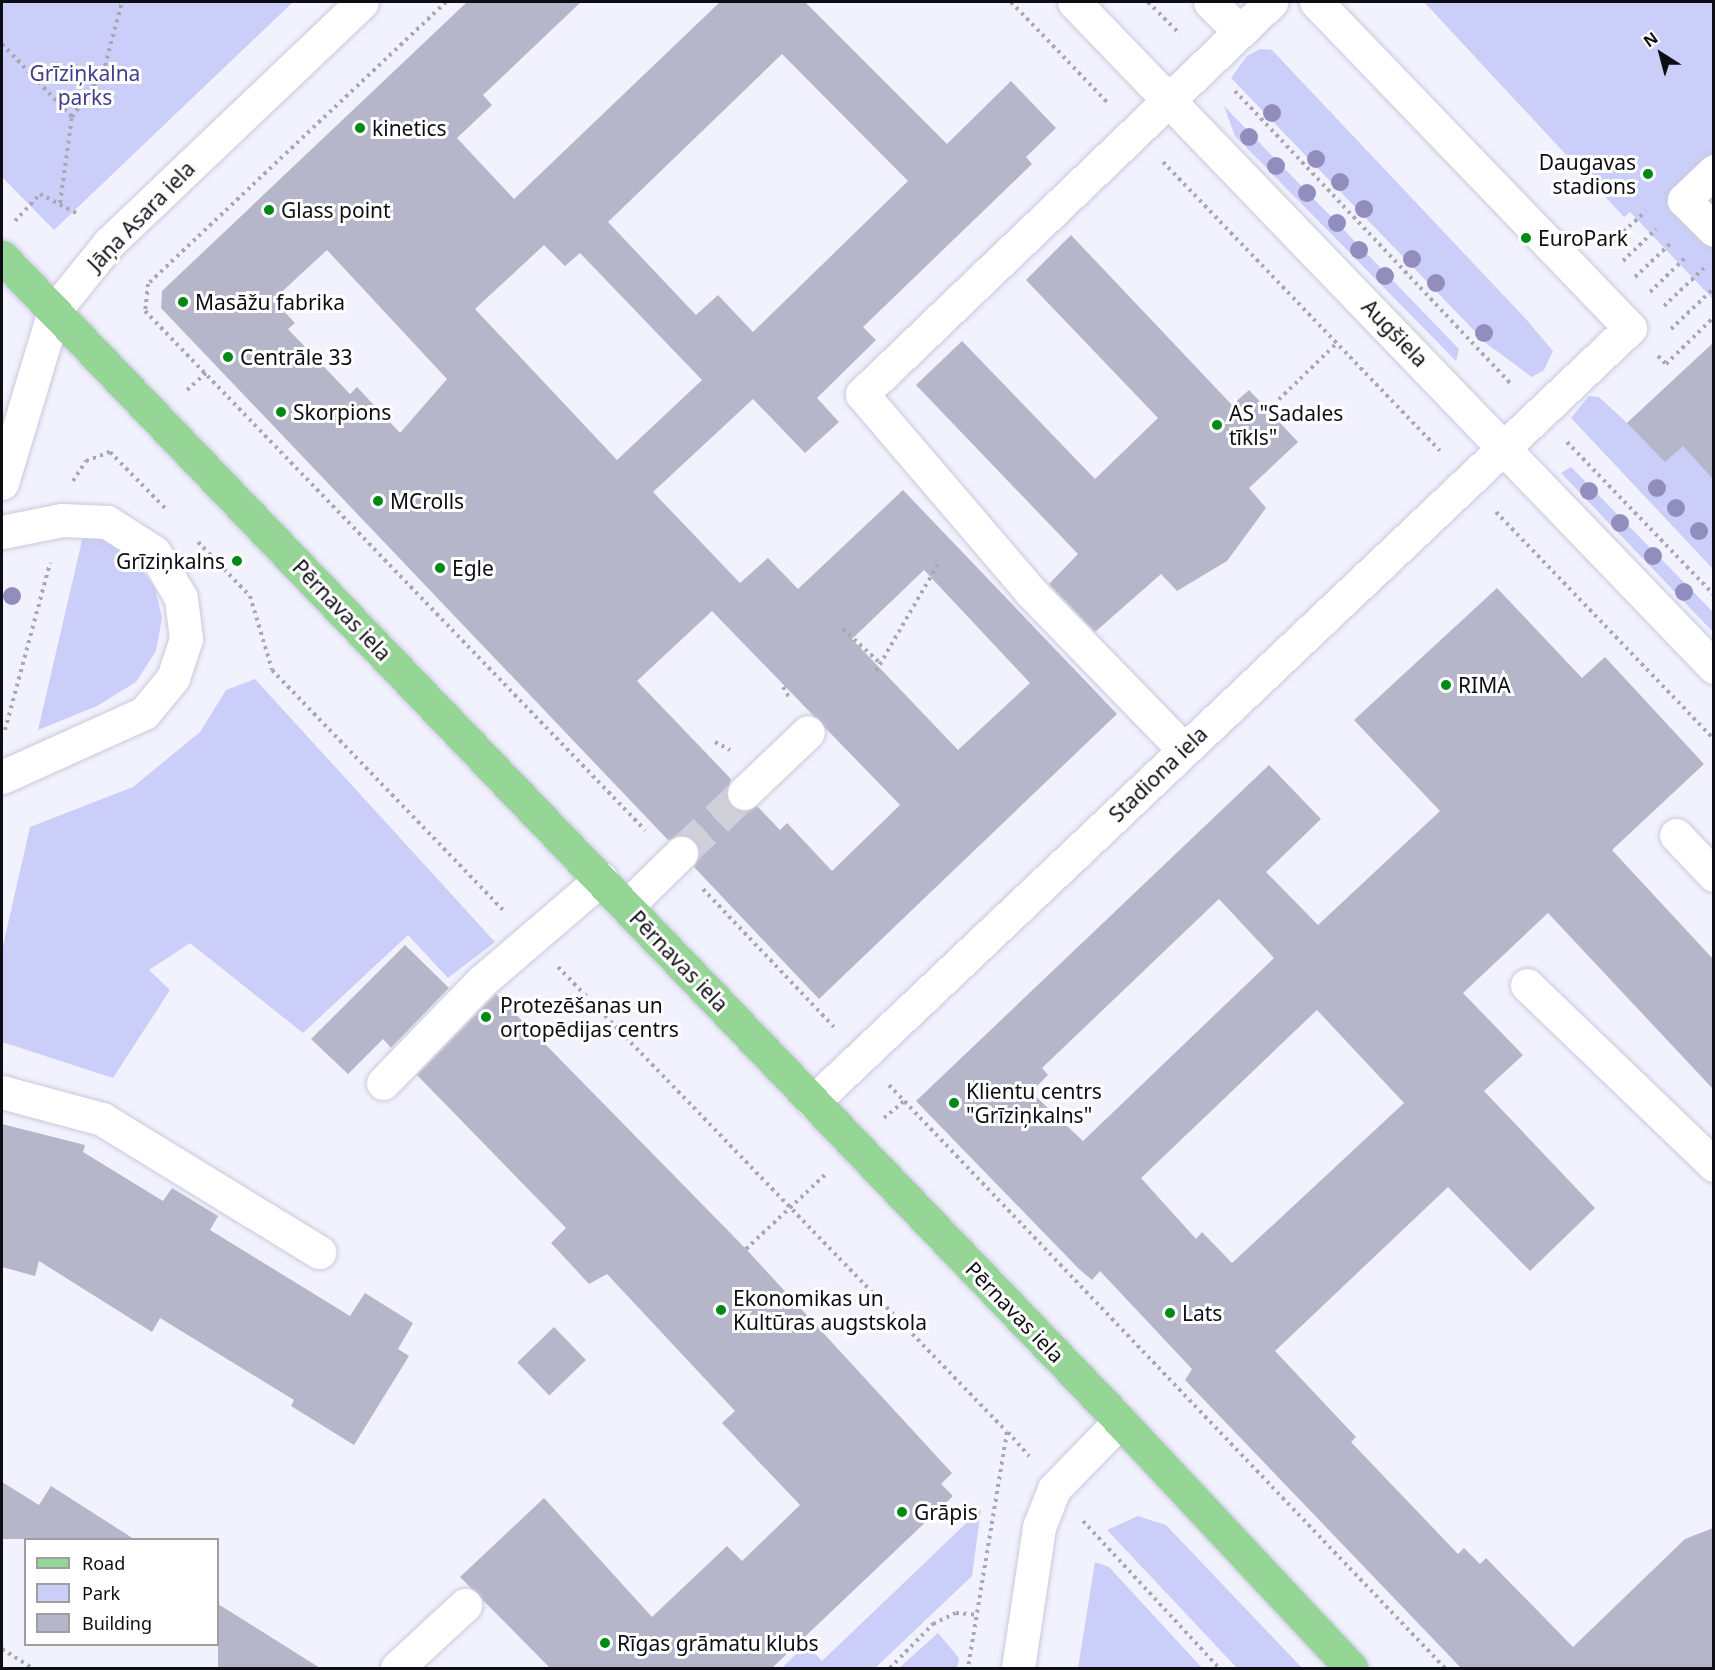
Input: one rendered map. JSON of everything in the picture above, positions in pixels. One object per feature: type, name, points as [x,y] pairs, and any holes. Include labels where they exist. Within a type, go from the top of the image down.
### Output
[{"type":"main road","name":"Pērnavas iela","points":[[2,258],[1120,1421],[1351,1668]]},
{"type":"street","name":"Jāņa Asara iela","points":[[2,483],[54,311],[109,243],[362,2]]},
{"type":"street","name":"Augšiela","points":[[1074,2],[1505,447],[1713,667]]},
{"type":"street","points":[[1210,2],[1239,32]]},
{"type":"street","points":[[1184,750],[1031,592],[862,394],[1271,2]]},
{"type":"street","points":[[1316,2],[1617,314]]},
{"type":"street","points":[[1696,212],[1713,171]]},
{"type":"street","name":"Stadiona iela","points":[[813,1102],[1540,414],[1617,314]]},
{"type":"street","points":[[2,532],[62,520],[107,522],[154,552],[181,598],[186,639],[173,678],[144,713],[2,777]]},
{"type":"street","points":[[744,793],[808,732]]},
{"type":"street","points":[[1676,835],[1713,875]]},
{"type":"street","points":[[627,906],[678,857]]},
{"type":"street","points":[[383,1083],[530,939],[601,879]]},
{"type":"street","points":[[1527,985],[1713,1165]]},
{"type":"street","points":[[2,1092],[102,1119],[319,1252]]},
{"type":"street","points":[[1018,1668],[1039,1527],[1054,1490],[1120,1421]]},
{"type":"street","points":[[397,1668],[465,1605]]},
{"type":"path","points":[[60,203],[72,117],[103,73],[122,2]]},
{"type":"path","points":[[446,2],[148,284],[146,311],[678,857],[862,1056],[1445,1668]]},
{"type":"path","points":[[1011,2],[1713,739]]},
{"type":"path","points":[[1148,2],[1713,595]]},
{"type":"path","points":[[2,44],[72,117]]},
{"type":"path","points":[[1617,314],[1672,188],[1696,212]]},
{"type":"path","points":[[14,223],[40,194],[88,220]]},
{"type":"path","points":[[1617,314],[1696,212]]},
{"type":"path","points":[[1617,314],[1696,212]]},
{"type":"path","points":[[1617,314],[1696,212]]},
{"type":"path","points":[[1617,314],[1713,259]]},
{"type":"path","points":[[1617,314],[1713,288]]},
{"type":"path","points":[[1617,314],[1666,364],[1713,317]]},
{"type":"path","points":[[1268,410],[1337,343]]},
{"type":"path","points":[[185,392],[207,372]]},
{"type":"path","points":[[2,742],[62,520],[78,470],[99,453],[115,454],[170,513]]},
{"type":"path","points":[[194,538],[250,596],[273,670],[1007,1431],[1054,1490],[1219,1668]]},
{"type":"path","points":[[876,671],[938,564]]},
{"type":"path","points":[[843,629],[880,663]]},
{"type":"path","points":[[968,1668],[1007,1431]]},
{"type":"path","points":[[890,1668],[933,1624],[956,1613],[977,1615]]},
{"type":"path","points":[[2,1649],[32,1668]]},
{"type":"green space","name":"Grīziņkalna parks","points":[[2,2],[293,2],[54,230],[2,177]]},
{"type":"green space","name":"Daugavas stadions","points":[[1424,2],[1713,2],[1713,299],[1630,212],[1624,217]]},
{"type":"green space","points":[[1260,49],[1272,50],[1525,318],[1553,351],[1544,370],[1532,377],[1487,344],[1231,78],[1247,56]]},
{"type":"green space","points":[[1224,106],[1459,349],[1456,361],[1235,136]]},
{"type":"green space","points":[[1713,343],[1713,569],[1571,418],[1589,396],[1599,397],[1627,423]]},
{"type":"green space","points":[[1571,467],[1713,612],[1713,632],[1561,473]]},
{"type":"green space","points":[[83,536],[108,539],[134,559],[155,588],[162,618],[156,651],[136,682],[97,706],[38,730]]},
{"type":"green space","points":[[255,679],[495,942],[448,978],[408,935],[303,1033],[190,943],[149,970],[170,990],[113,1078],[2,1042],[2,950],[30,827],[133,787],[200,732],[226,690]]},
{"type":"green space","points":[[981,1509],[972,1576],[875,1668],[782,1668],[806,1644],[822,1661]]},
{"type":"green space","points":[[1138,1516],[1166,1525],[1302,1668],[1237,1668],[1107,1530]]},
{"type":"green space","points":[[1095,1562],[1109,1567],[1202,1668],[1078,1668]]},
{"type":"green space","points":[[938,1633],[959,1658],[957,1668],[899,1668]]},
{"type":"building","points":[[467,2],[581,2],[483,95],[492,105],[457,138],[514,199],[720,2],[805,2],[947,144],[1011,81],[1056,128],[1026,157],[1032,164],[863,327],[876,340],[817,398],[839,422],[805,453],[753,399],[653,492],[740,583],[768,558],[798,589],[903,490],[1117,714],[819,999],[694,867],[699,857],[695,840],[685,835],[668,840],[161,308],[162,291]],"holes":[[[782,54],[908,181],[753,332],[718,295],[696,315],[608,222]],[[544,245],[565,266],[580,253],[702,380],[617,460],[475,309]],[[327,250],[447,379],[400,433],[357,387],[350,394],[288,329],[295,323],[273,300]],[[924,570],[1030,683],[958,750],[852,639]],[[712,611],[900,805],[832,871],[787,823],[780,830],[757,806],[748,811],[731,806],[726,797],[731,779],[637,681]]]},
{"type":"building","name":"AS \"Sadales tīkls\"","points":[[1071,235],[1232,405],[1249,390],[1298,442],[1249,488],[1266,508],[1227,561],[1177,591],[1161,574],[1095,632],[1049,584],[1078,554],[916,385],[962,341],[1095,479],[1158,418],[1026,280]]},
{"type":"building","points":[[1713,343],[1713,479],[1683,446],[1665,462],[1627,423]]},
{"type":"building","points":[[1497,588],[1582,678],[1605,657],[1704,764],[1612,850],[1713,959],[1713,1089],[1548,913],[1463,993],[1523,1055],[1484,1091],[1595,1208],[1530,1271],[1448,1187],[1275,1351],[1356,1437],[1351,1442],[1458,1554],[1464,1548],[1480,1564],[1486,1558],[1573,1647],[1685,1539],[1713,1528],[1713,1668],[1461,1668],[1185,1380],[1192,1369],[1100,1271],[1092,1280],[1078,1268],[916,1101],[1269,765],[1321,819],[1266,872],[1318,925],[1440,811],[1354,720]],"holes":[[[1219,899],[1274,958],[1083,1141],[1031,1092],[1048,1075],[1042,1068]],[[1317,1010],[1404,1103],[1232,1263],[1202,1232],[1196,1239],[1141,1178]]]},
{"type":"building","points":[[405,945],[449,988],[391,1048],[383,1039],[348,1074],[311,1039]]},
{"type":"building","points":[[496,994],[746,1249],[952,1473],[941,1484],[953,1496],[772,1668],[550,1668],[460,1577],[544,1498],[652,1617],[727,1546],[742,1561],[800,1505],[722,1423],[735,1411],[607,1274],[589,1284],[551,1243],[566,1228],[417,1075]]},
{"type":"building","points":[[2,1124],[85,1145],[83,1152],[163,1201],[172,1188],[218,1216],[210,1230],[350,1316],[365,1293],[413,1323],[398,1349],[409,1356],[354,1445],[291,1406],[294,1400],[160,1318],[152,1332],[39,1261],[35,1276],[2,1267]]},
{"type":"building","points":[[554,1327],[586,1360],[549,1396],[517,1362]]},
{"type":"building","points":[[2,1482],[39,1505],[51,1486],[132,1538],[24,1538],[2,1539]]},
{"type":"building","points":[[219,1605],[320,1668],[218,1668]]},
{"type":"tunnel","points":[[681,853],[744,793]]},
{"type":"place","name":"kinetics","points":[[360,128]]},
{"type":"place","name":"Daugavas stadions","points":[[1648,174]]},
{"type":"place","name":"Glass point","points":[[269,210]]},
{"type":"place","name":"EuroPark","points":[[1526,238]]},
{"type":"place","name":"Masāžu fabrika","points":[[183,302]]},
{"type":"place","name":"Centrāle 33","points":[[228,357]]},
{"type":"place","name":"Skorpions","points":[[281,412]]},
{"type":"place","name":"AS \"Sadales tīkls\"","points":[[1217,425]]},
{"type":"place","name":"MCrolls","points":[[378,501]]},
{"type":"place","name":"Grīziņkalns","points":[[237,561]]},
{"type":"place","name":"Egle","points":[[440,568]]},
{"type":"place","name":"RIMA","points":[[1446,685]]},
{"type":"place","name":"Protezēšanas un ortopēdijas centrs","points":[[486,1017]]},
{"type":"place","name":"Klientu centrs \"Grīziņkalns\"","points":[[954,1103]]},
{"type":"place","name":"Ekonomikas un Kultūras augstskola","points":[[721,1310]]},
{"type":"place","name":"Lats","points":[[1170,1313]]},
{"type":"place","name":"Grāpis","points":[[902,1512]]},
{"type":"place","name":"Rīgas grāmatu klubs","points":[[605,1643]]}]
